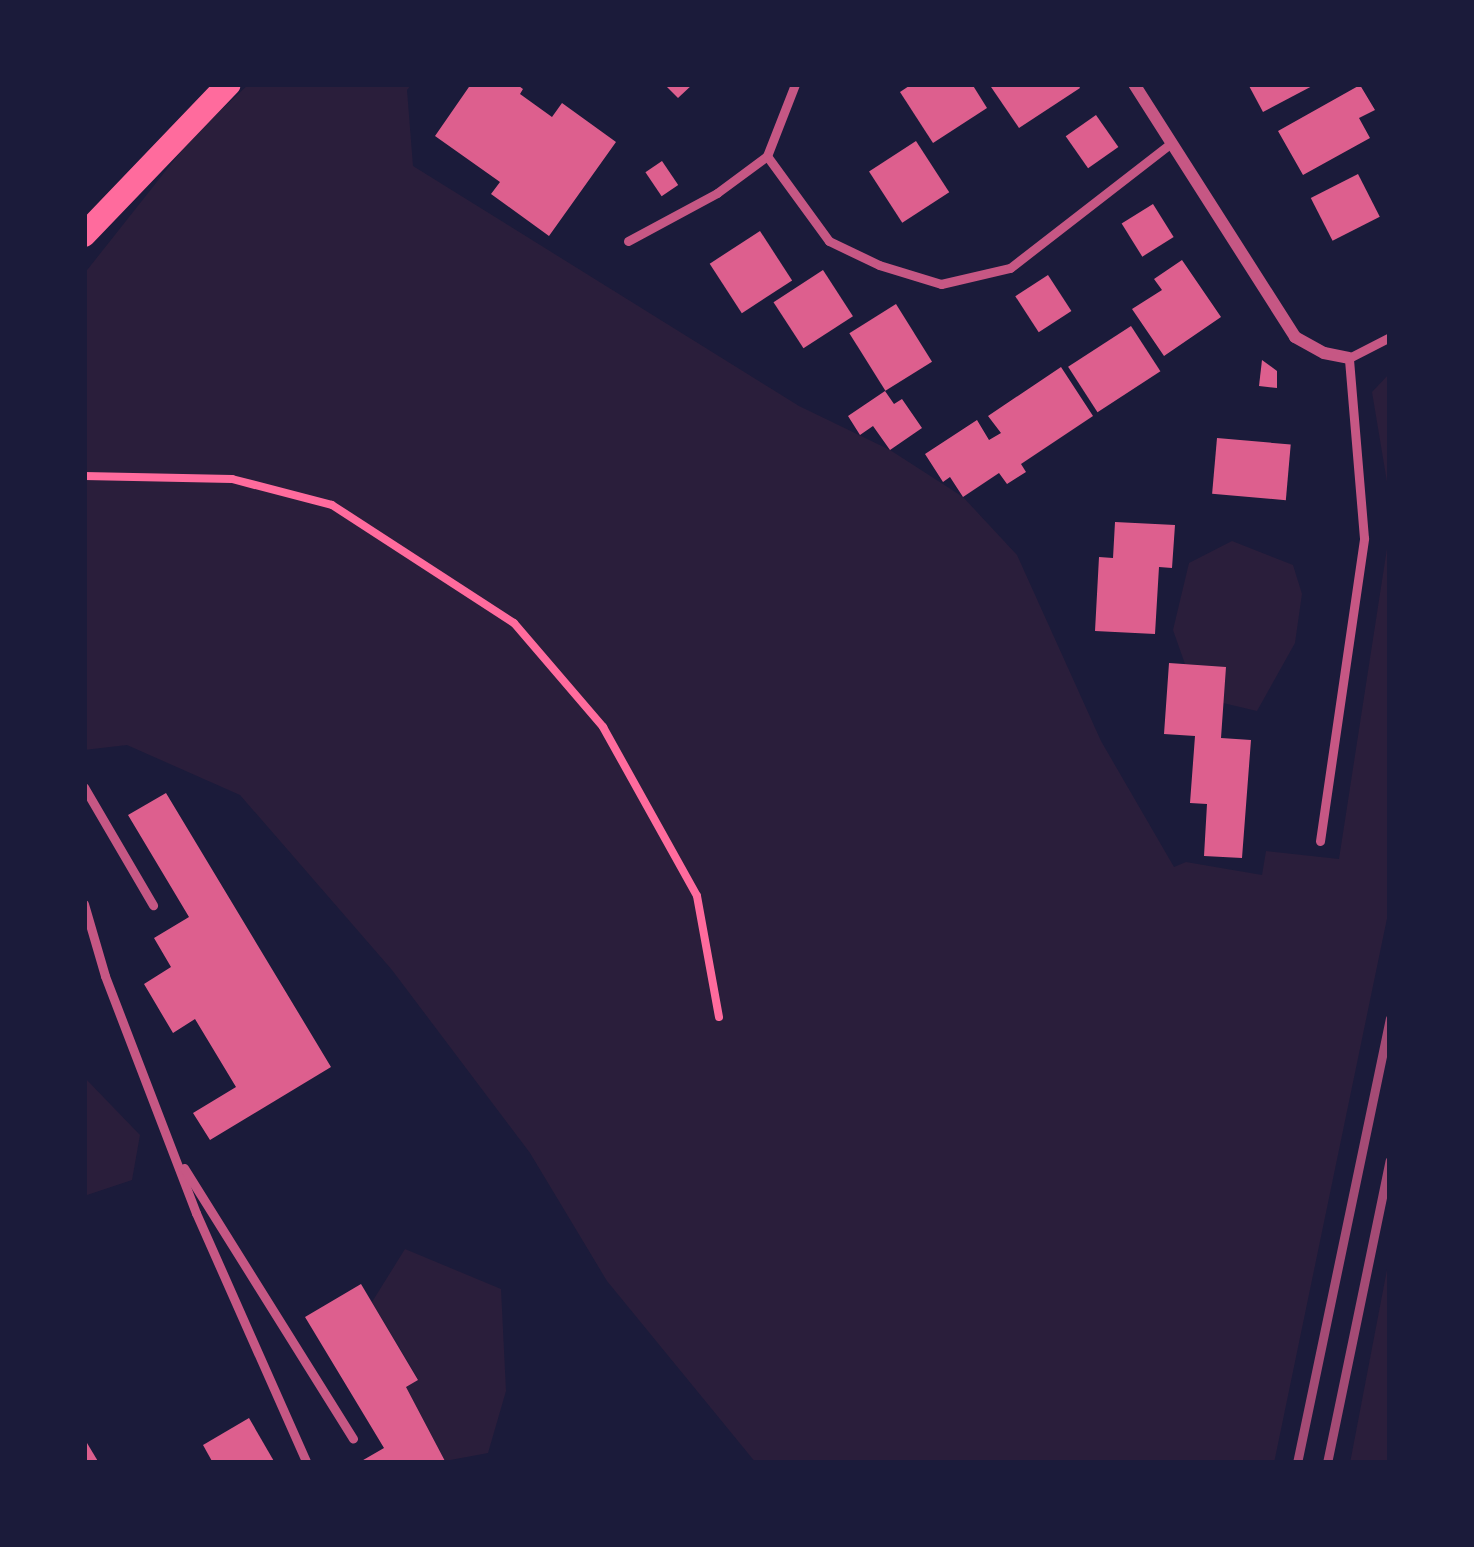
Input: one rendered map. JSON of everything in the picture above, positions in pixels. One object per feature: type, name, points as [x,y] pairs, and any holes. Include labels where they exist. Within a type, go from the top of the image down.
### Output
[{"type":"main road","points":[[84,235],[229,84]]},
{"type":"street","points":[[1134,84],[1295,337],[1324,353],[1348,358]]},
{"type":"lane","points":[[628,241],[717,193],[767,156],[795,84]]},
{"type":"lane","points":[[767,156],[829,241],[879,265],[941,284],[1010,268],[1171,144]]},
{"type":"lane","points":[[1320,841],[1364,538],[1348,358],[1390,337]]},
{"type":"lane","points":[[84,787],[153,905]]},
{"type":"lane","points":[[84,904],[170,1147],[307,1463]]},
{"type":"lane","points":[[170,1147],[353,1438]]},
{"type":"path","points":[[84,476],[232,478],[332,505],[514,623],[603,727],[698,896],[719,1017]]},
{"type":"shaded area","points":[[249,84],[412,84],[407,90],[413,166],[799,406],[890,450],[963,497],[1017,555],[1101,741],[1174,867],[1186,862],[1262,875],[1266,851],[1339,859],[1390,529],[1390,904],[1274,1463],[756,1463],[607,1281],[530,1153],[392,970],[240,795],[127,745],[84,750],[84,274],[194,135]]},
{"type":"shaded area","points":[[1390,373],[1390,500],[1372,392]]},
{"type":"shaded area","points":[[1232,541],[1293,565],[1302,594],[1295,643],[1257,711],[1223,703],[1225,667],[1185,664],[1173,630],[1189,563]]},
{"type":"shaded area","points":[[84,1077],[140,1135],[132,1180],[84,1196]]},
{"type":"shaded area","points":[[405,1249],[501,1289],[506,1391],[488,1453],[445,1461],[406,1387],[418,1379],[372,1302]]},
{"type":"shaded area","points":[[1390,1254],[1390,1463],[1350,1463]]},
{"type":"building","points":[[471,84],[516,84],[523,89],[520,94],[552,117],[562,103],[616,142],[549,236],[491,194],[500,182],[435,136]]},
{"type":"building","points":[[664,84],[693,84],[678,98]]},
{"type":"building","points":[[912,84],[972,84],[987,108],[933,143],[900,92]]},
{"type":"building","points":[[989,84],[1078,84],[1080,88],[1019,128]]},
{"type":"building","points":[[1248,84],[1316,84],[1263,112]]},
{"type":"building","points":[[1360,85],[1375,110],[1359,118],[1370,138],[1303,175],[1278,131]]},
{"type":"building","points":[[1096,115],[1118,147],[1088,168],[1066,136]]},
{"type":"building","points":[[916,141],[949,192],[902,223],[869,171]]},
{"type":"building","points":[[662,161],[678,185],[662,196],[645,172]]},
{"type":"building","points":[[1358,174],[1380,217],[1333,241],[1311,198]]},
{"type":"building","points":[[1153,204],[1174,237],[1142,257],[1122,224]]},
{"type":"building","points":[[760,231],[792,280],[742,313],[710,264]]},
{"type":"building","points":[[1182,260],[1221,317],[1164,356],[1132,309],[1162,290],[1154,279]]},
{"type":"building","points":[[823,270],[853,316],[803,348],[774,302]]},
{"type":"building","points":[[1048,275],[1071,311],[1039,332],[1015,296]]},
{"type":"building","points":[[896,304],[932,362],[885,391],[849,333]]},
{"type":"building","points":[[1131,326],[1160,371],[1098,412],[1068,367]]},
{"type":"building","points":[[1262,360],[1277,371],[1277,388],[1259,386]]},
{"type":"building","points":[[1061,367],[1093,416],[1021,464],[1026,472],[1007,484],[999,473],[963,497],[950,477],[943,482],[925,454],[977,420],[989,440],[1001,433],[988,416]]},
{"type":"building","points":[[885,391],[894,404],[902,399],[922,428],[890,450],[873,426],[860,435],[848,416]]},
{"type":"building","points":[[1217,438],[1291,444],[1286,500],[1212,494]]},
{"type":"building","points":[[1115,522],[1175,525],[1172,568],[1159,567],[1155,634],[1095,631],[1099,557],[1113,558]]},
{"type":"building","points":[[1169,663],[1226,667],[1221,738],[1251,740],[1242,858],[1204,856],[1207,804],[1190,803],[1195,736],[1164,734]]},
{"type":"building","points":[[166,793],[331,1067],[210,1140],[193,1113],[236,1087],[195,1019],[173,1033],[144,984],[171,967],[154,938],[189,917],[128,815]]},
{"type":"building","points":[[361,1284],[418,1380],[406,1387],[446,1463],[358,1463],[384,1448],[305,1317]]},
{"type":"building","points":[[249,1418],[275,1463],[213,1463],[203,1445]]},
{"type":"building","points":[[84,1438],[99,1463],[84,1463]]},
{"type":"railway","points":[[1297,1463],[1390,1019]]},
{"type":"railway","points":[[1327,1463],[1390,1160]]}]
